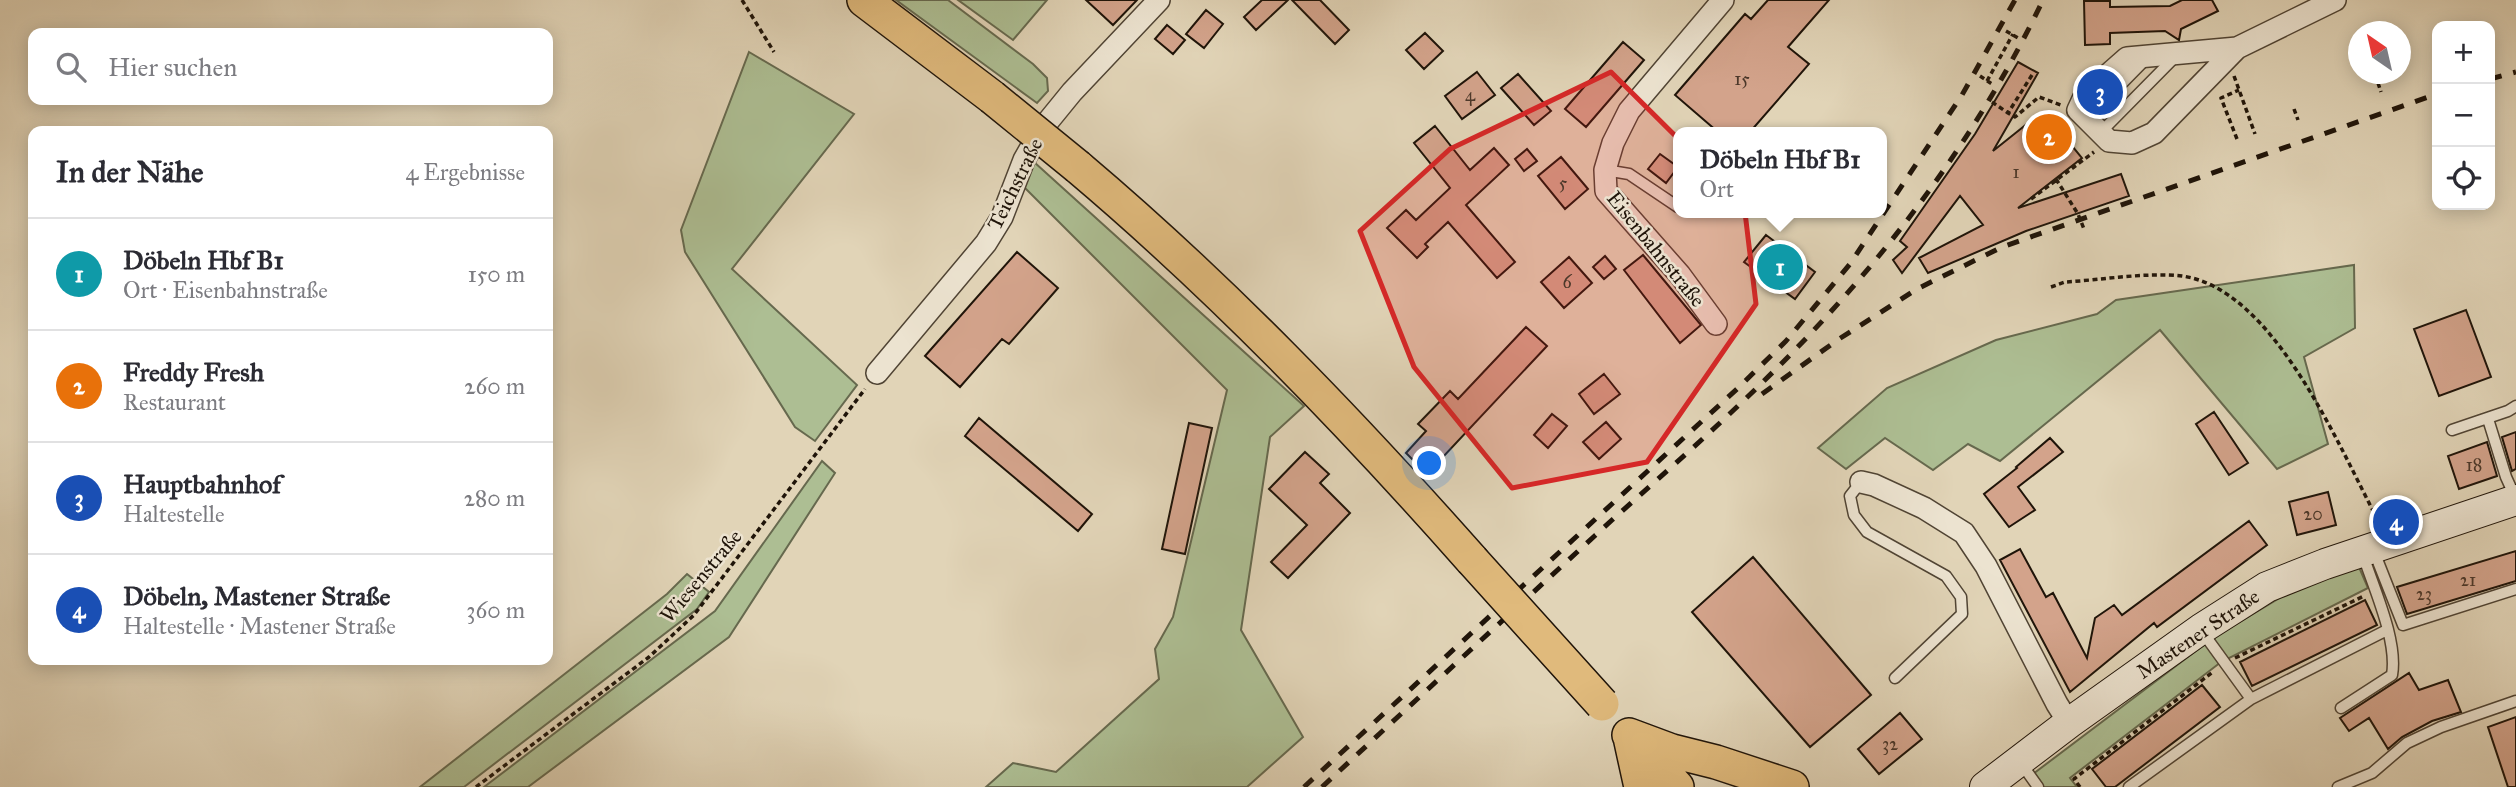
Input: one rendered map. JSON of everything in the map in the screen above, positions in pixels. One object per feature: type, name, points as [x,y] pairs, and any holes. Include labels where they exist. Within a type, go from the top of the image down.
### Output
[{"type":"main road","points":[[864,0],[992,97],[1078,167],[1180,258],[1347,424],[1677,787]]},
{"type":"main road","name":"Mastener Straße","points":[[1985,787],[2201,629],[2267,587],[2374,547],[2516,500]]},
{"type":"main road","points":[[1629,735],[1641,787]]},
{"type":"main road","points":[[1629,735],[1672,751],[1716,762],[1792,787]]},
{"type":"street","name":"Teichstraße","points":[[877,373],[986,243],[1002,216],[1024,160],[1041,130],[1072,92],[1159,0]]},
{"type":"street","name":"Eisenbahnstraße","points":[[1716,324],[1680,275],[1606,191],[1605,170],[1613,143],[1629,111],[1723,0]]},
{"type":"street","points":[[2228,57],[2177,55],[2127,58],[2085,95],[2093,126],[2132,143],[2154,133],[2228,57],[2335,0]]},
{"type":"street","points":[[1861,482],[1874,485],[1924,508],[1964,533],[1986,566],[2069,723]]},
{"type":"lane","points":[[2093,126],[2177,55]]},
{"type":"lane","points":[[1605,170],[1629,174],[1673,204]]},
{"type":"lane","points":[[2452,430],[2488,419],[2516,406]]},
{"type":"lane","points":[[2488,419],[2516,500]]},
{"type":"lane","points":[[1861,482],[1850,496],[1854,515],[1867,532],[1946,576],[1961,597],[1962,614],[1895,678]]},
{"type":"lane","points":[[2374,547],[2403,625],[2516,589]]},
{"type":"lane","points":[[2341,708],[2392,676],[2395,662],[2374,591],[2374,547]]},
{"type":"lane","points":[[2201,629],[2251,699]]},
{"type":"lane","points":[[2129,787],[2251,699],[2387,630]]},
{"type":"lane","points":[[2338,787],[2372,773],[2418,737],[2516,701]]},
{"type":"lane","points":[[2019,761],[2038,787]]},
{"type":"path","points":[[742,0],[774,52]]},
{"type":"path","points":[[2006,31],[2018,38]]},
{"type":"path","points":[[1987,81],[2013,34]]},
{"type":"path","points":[[2228,57],[2255,134]]},
{"type":"path","points":[[2008,113],[2032,75]]},
{"type":"path","points":[[1980,76],[1992,84]]},
{"type":"path","points":[[2378,84],[2381,92]]},
{"type":"path","points":[[2237,139],[2221,98],[2239,90]]},
{"type":"path","points":[[1992,102],[2015,117],[2039,97],[2093,126],[2056,179],[2031,199]]},
{"type":"path","points":[[2294,109],[2298,120]]},
{"type":"path","points":[[2056,179],[2084,229]]},
{"type":"path","points":[[2051,287],[2065,282],[2184,276],[2227,292],[2258,318],[2307,385],[2382,526],[2374,547]]},
{"type":"path","name":"Wiesenstraße","points":[[476,787],[649,657],[694,615],[877,373]]},
{"type":"path","points":[[2080,787],[2074,779],[2225,663],[2374,591]]},
{"type":"highlighted area","points":[[1611,72],[1744,204],[1756,304],[1647,462],[1512,488],[1414,367],[1360,231],[1450,149]]},
{"type":"green space","points":[[896,0],[948,0],[1033,64],[1047,78],[1048,91],[1037,103]]},
{"type":"green space","points":[[958,0],[1047,0],[1013,40]]},
{"type":"green space","points":[[749,52],[854,114],[732,269],[857,385],[815,441],[795,427],[685,252],[681,230]]},
{"type":"green space","points":[[1034,162],[1304,406],[1270,437],[1241,630],[1303,737],[1247,787],[986,787],[1013,763],[1056,772],[1159,679],[1155,649],[1173,617],[1227,390],[1024,187]]},
{"type":"green space","points":[[2354,265],[2355,328],[2304,357],[2328,444],[2277,469],[2160,330],[2000,461],[1968,444],[1933,470],[1885,438],[1846,469],[1818,448],[1887,388],[1996,340],[2097,314],[2116,300]]},
{"type":"green space","points":[[822,461],[835,473],[729,637],[528,787],[484,787],[715,611]]},
{"type":"green space","points":[[2359,567],[2368,588],[2221,662],[2070,778],[2077,787],[2043,787],[2033,774],[2213,638],[2283,596]]},
{"type":"green space","points":[[687,574],[709,592],[697,609],[464,787],[420,787],[667,594]]},
{"type":"building","points":[[1086,0],[1137,0],[1113,25]]},
{"type":"building","points":[[1262,0],[1288,0],[1256,30],[1244,17]]},
{"type":"building","points":[[1292,0],[1320,0],[1349,30],[1335,44]]},
{"type":"building","points":[[1768,0],[1829,0],[1788,47],[1809,64],[1754,127],[1712,127],[1675,95],[1745,14],[1751,19]]},
{"type":"building","points":[[2182,0],[2212,0],[2218,11],[2181,29],[2179,40],[2165,31],[2110,33],[2110,44],[2085,45],[2084,1],[2110,1],[2110,7],[2170,6]]},
{"type":"building","points":[[1206,10],[1223,24],[1204,48],[1186,34]]},
{"type":"building","points":[[1167,25],[1185,40],[1173,54],[1155,39]]},
{"type":"building","points":[[1425,33],[1443,51],[1424,69],[1406,50]]},
{"type":"building","points":[[1623,42],[1644,60],[1586,127],[1565,109]]},
{"type":"building","points":[[2018,62],[2038,73],[1993,151],[2038,115],[2067,151],[2073,147],[2082,158],[2018,208],[2121,174],[2129,196],[2026,231],[1928,273],[1919,258],[1983,225],[1960,196],[1902,273],[1893,260],[1907,247],[1900,241],[1975,134]]},
{"type":"building","points":[[1477,72],[1495,95],[1462,119],[1445,96]]},
{"type":"building","points":[[1518,74],[1551,111],[1534,125],[1501,88]]},
{"type":"building","points":[[1435,126],[1470,170],[1494,148],[1509,165],[1466,205],[1515,262],[1497,278],[1448,222],[1425,244],[1428,247],[1417,258],[1387,228],[1406,210],[1416,220],[1450,188],[1414,143]]},
{"type":"building","points":[[1527,149],[1537,161],[1524,171],[1515,159]]},
{"type":"building","points":[[1660,154],[1673,163],[1673,174],[1666,183],[1648,169]]},
{"type":"building","points":[[1561,157],[1588,189],[1565,209],[1538,176]]},
{"type":"building","points":[[1766,235],[1815,272],[1795,299],[1744,262]]},
{"type":"building","points":[[1017,252],[1058,288],[1009,344],[1002,339],[960,387],[925,356]]},
{"type":"building","points":[[1643,255],[1701,325],[1680,343],[1624,270]]},
{"type":"building","points":[[1605,256],[1616,269],[1604,279],[1593,267]]},
{"type":"building","points":[[1569,257],[1592,283],[1564,308],[1541,282]]},
{"type":"building","points":[[2466,310],[2491,377],[2439,396],[2414,329]]},
{"type":"building","points":[[1526,327],[1547,346],[1427,474],[1406,453],[1426,431],[1418,424],[1450,391],[1458,399]]},
{"type":"building","points":[[1604,374],[1620,394],[1594,414],[1579,394]]},
{"type":"building","points":[[2214,412],[2248,463],[2229,475],[2196,424]]},
{"type":"building","points":[[1552,414],[1567,426],[1548,448],[1534,435]]},
{"type":"building","points":[[979,418],[1092,514],[1078,531],[965,436]]},
{"type":"building","points":[[1606,422],[1621,439],[1599,459],[1583,442]]},
{"type":"building","points":[[1189,423],[1212,428],[1185,554],[1162,549]]},
{"type":"building","points":[[2516,432],[2516,469],[2512,471],[2502,437]]},
{"type":"building","points":[[2050,438],[2063,452],[2018,487],[2035,510],[2009,527],[1984,494]]},
{"type":"building","points":[[2487,442],[2497,476],[2459,489],[2448,456]]},
{"type":"building","points":[[1305,452],[1329,474],[1320,483],[1350,513],[1288,578],[1271,562],[1307,525],[1269,489]]},
{"type":"building","points":[[2328,492],[2336,525],[2297,535],[2289,502]]},
{"type":"building","points":[[2249,521],[2267,545],[2157,627],[2154,623],[2070,692],[2000,560],[2020,549],[2046,597],[2053,593],[2087,658],[2095,618],[2114,605],[2122,615]]},
{"type":"building","points":[[2516,551],[2516,581],[2407,614],[2397,587]]},
{"type":"building","points":[[1753,557],[1871,695],[1810,747],[1692,612]]},
{"type":"building","points":[[2365,600],[2377,625],[2252,686],[2240,662]]},
{"type":"building","points":[[2409,673],[2419,690],[2448,680],[2461,712],[2432,721],[2402,737],[2388,749],[2369,718],[2349,731],[2340,718]]},
{"type":"building","points":[[2202,685],[2220,707],[2115,787],[2106,787],[2092,769]]},
{"type":"building","points":[[1900,713],[1922,739],[1879,774],[1858,749]]},
{"type":"building","points":[[2516,717],[2516,787],[2508,787],[2488,727]]},
{"type":"railway","points":[[1887,208],[1962,95],[2015,0]]},
{"type":"railway","points":[[1322,787],[1715,427],[1815,329],[1890,242],[1958,150],[2017,51],[2043,0]]},
{"type":"railway","points":[[2495,78],[2516,72]]},
{"type":"railway","points":[[1762,394],[1839,339],[1917,289],[2002,247],[2432,96]]},
{"type":"railway","points":[[1304,787],[1786,341],[1850,264],[1880,218]]},
{"type":"place","name":"Hauptbahnhof","points":[[2100,92]]},
{"type":"place","name":"Freddy Fresh","points":[[2049,137]]},
{"type":"place","name":"Döbeln Hbf B1","points":[[1780,267]]},
{"type":"place","name":"Döbeln, Mastener Straße","points":[[2396,522]]}]
